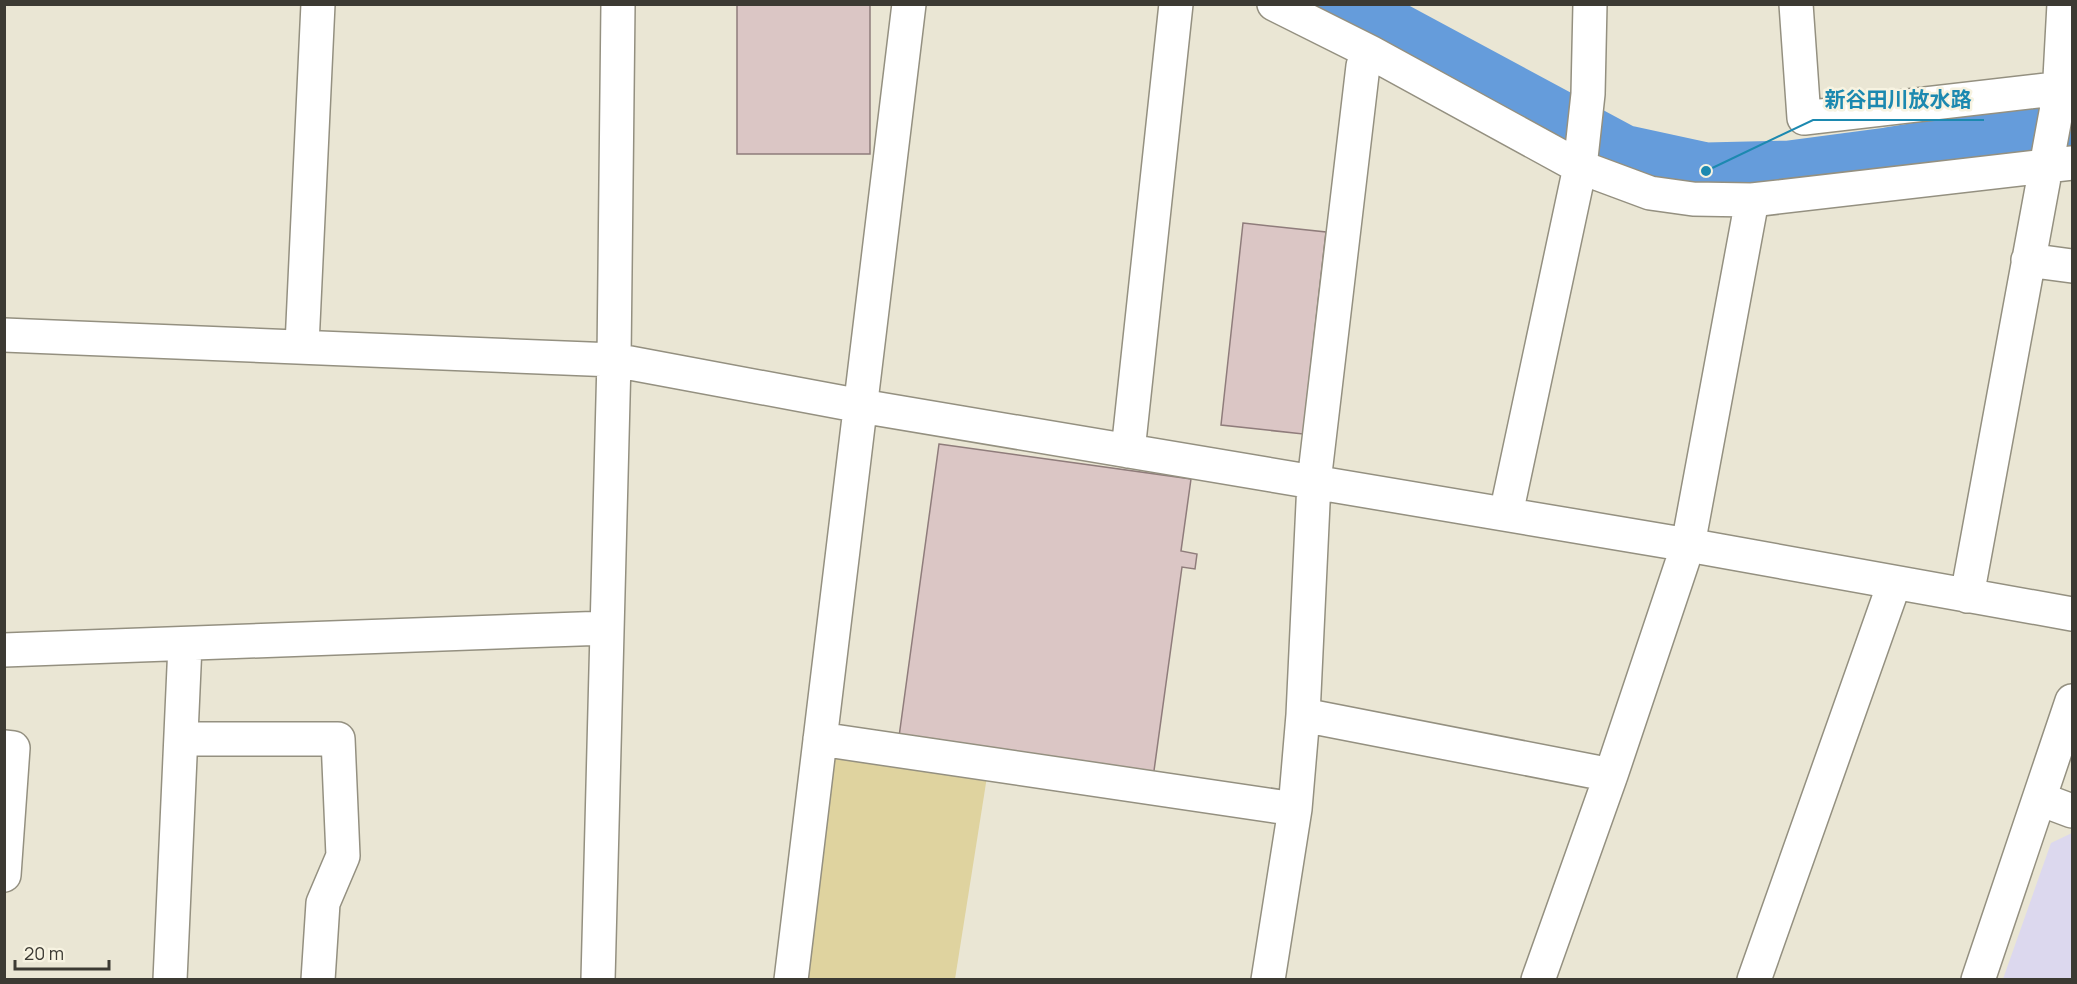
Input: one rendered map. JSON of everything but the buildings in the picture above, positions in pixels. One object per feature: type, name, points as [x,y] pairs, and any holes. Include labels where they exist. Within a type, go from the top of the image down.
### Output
[{"type":"street","points":[[302,345],[318,4]]},
{"type":"street","points":[[598,980],[614,360],[618,4]]},
{"type":"street","points":[[790,980],[909,4]]},
{"type":"street","points":[[1128,451],[1176,4]]},
{"type":"street","points":[[1274,4],[1370,52],[1580,166],[1650,193],[1693,199],[1752,200],[2055,162]]},
{"type":"street","points":[[1506,514],[1580,166],[1588,94],[1590,4]]},
{"type":"street","points":[[1796,4],[1804,118],[2064,90]]},
{"type":"street","points":[[1967,596],[2028,260],[2055,162],[2064,90],[2064,4]]},
{"type":"street","points":[[1268,980],[1295,809],[1303,715],[1314,482],[1363,66],[1370,52]]},
{"type":"street","points":[[1538,980],[1611,775],[1688,545],[1752,200]]},
{"type":"street","points":[[2028,260],[2073,266]]},
{"type":"street","points":[[4,335],[302,345],[614,360],[861,406],[1688,545],[1894,584],[2073,614]]},
{"type":"street","points":[[1754,980],[1894,584]]},
{"type":"street","points":[[4,650],[607,628]]},
{"type":"street","points":[[170,980],[185,645]]},
{"type":"street","points":[[1978,980],[2073,701]]},
{"type":"street","points":[[1303,715],[1611,775]]},
{"type":"street","points":[[181,739],[338,739],[343,856],[322,903],[318,980]]},
{"type":"street","points":[[820,740],[1295,809]]},
{"type":"street","points":[[4,747],[13,748],[4,875]]},
{"type":"street","points":[[2040,799],[2073,811]]},
{"type":"shaded area","points":[[820,739],[989,764],[955,979],[791,980]]},
{"type":"shaded area","points":[[2072,833],[2072,979],[2003,979],[2051,843]]},
{"type":"waterway","points":[[1346,4],[1623,153],[1706,171],[1790,169],[1888,156],[2072,126]]},
{"type":"place","name":"新谷田川放水路","points":[[1706,171]]}]
